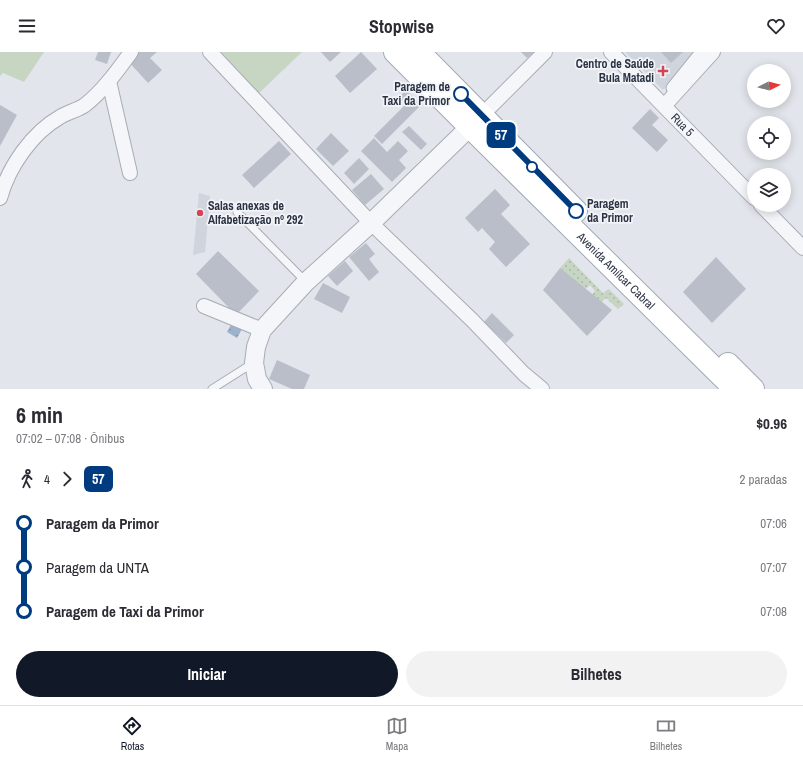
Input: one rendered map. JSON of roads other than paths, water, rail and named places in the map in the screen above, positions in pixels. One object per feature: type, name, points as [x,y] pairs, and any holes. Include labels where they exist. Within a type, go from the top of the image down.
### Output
[{"type":"main road","name":"Avenida Amílcar Cabral","points":[[396,52],[476,121],[753,389]]},
{"type":"main road","name":"Avenida Amílcar Cabral","points":[[419,52],[476,121],[734,389]]},
{"type":"street","points":[[0,198],[13,169],[28,144],[44,127],[61,116],[85,106],[109,81],[131,52]]},
{"type":"street","points":[[210,52],[371,223],[472,320],[524,374],[542,389]]},
{"type":"street","points":[[262,389],[257,379],[254,363],[256,348],[262,330],[306,282],[371,223],[545,52]]},
{"type":"street","name":"Rua 5","points":[[611,52],[665,105],[747,191]]},
{"type":"street","points":[[620,52],[665,97],[701,52]]},
{"type":"street","points":[[665,105],[713,52]]},
{"type":"street","points":[[109,81],[130,173]]},
{"type":"street","points":[[768,212],[803,248]]},
{"type":"street","points":[[204,306],[262,330]]},
{"type":"lane","points":[[237,212],[306,282]]},
{"type":"lane","points":[[212,389],[254,363]]},
{"type":"water","points":[[232,323],[242,329],[237,338],[227,332]]},
{"type":"place","name":"Centro de Saúde Bula Matadi","points":[[663,71]]},
{"type":"place","name":"Paragem de Taxi da Primor","points":[[461,94]]},
{"type":"place","name":"Paragem da Primor","points":[[576,211]]},
{"type":"place","name":"Salas anexas de Alfabetização nº 292","points":[[200,213]]}]
